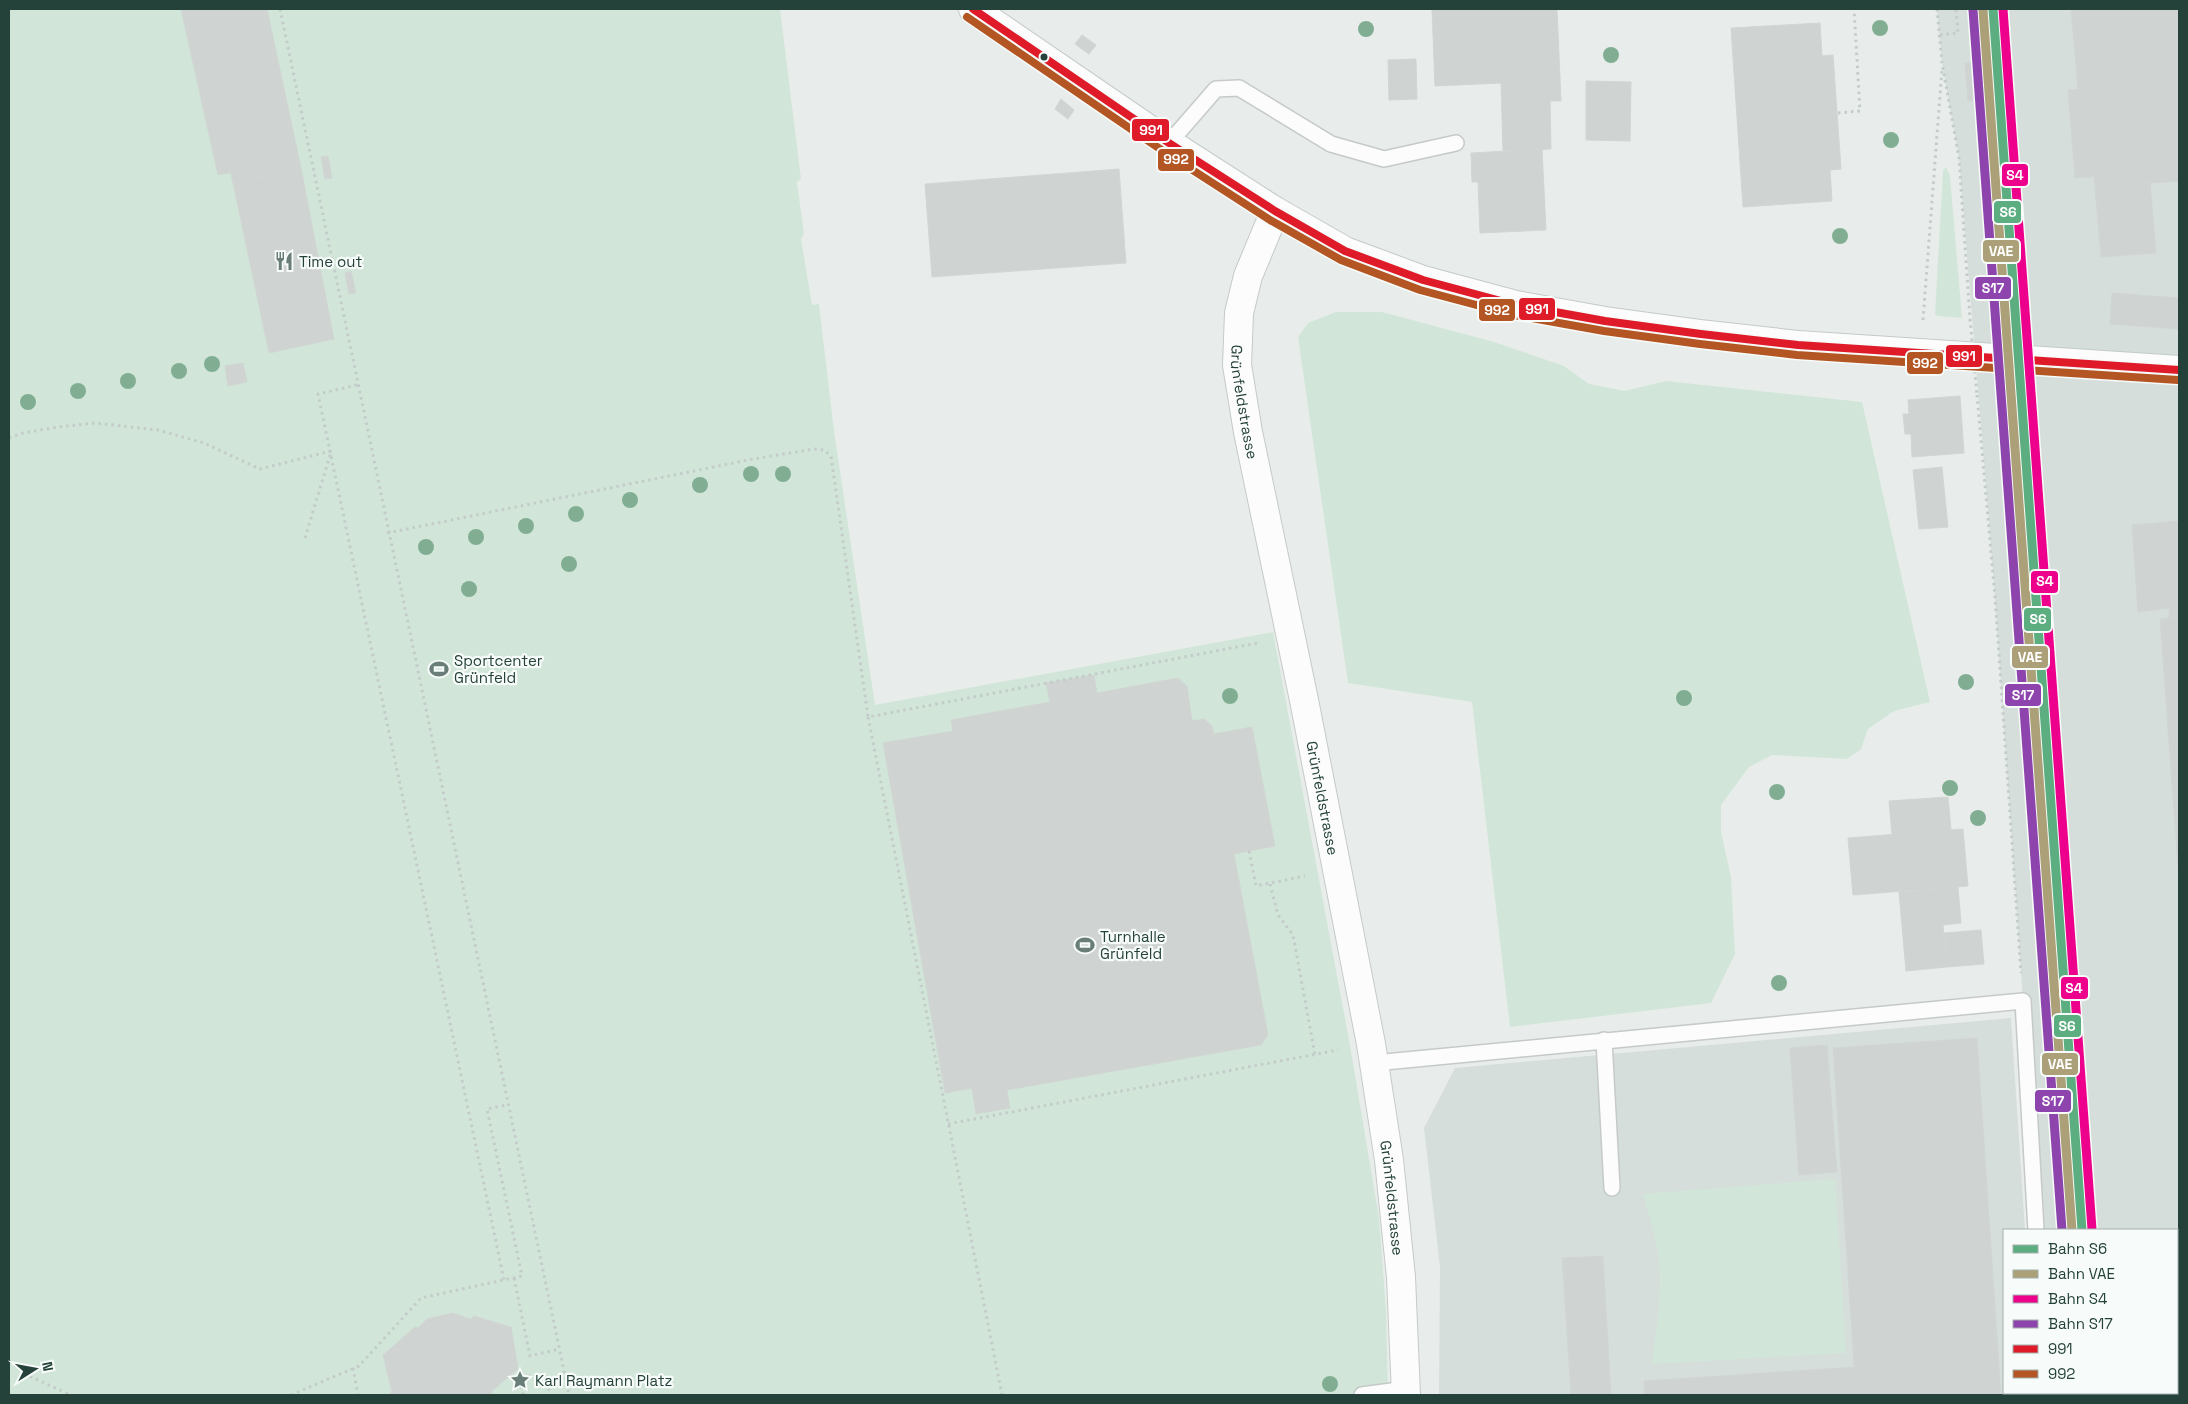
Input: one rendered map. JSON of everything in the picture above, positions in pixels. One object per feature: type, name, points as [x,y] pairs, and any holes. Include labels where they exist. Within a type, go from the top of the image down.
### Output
[{"type":"street","points":[[973,9],[1169,142],[1275,211],[1345,250],[1423,280],[1516,305],[1605,321],[1798,345],[2179,370]]},
{"type":"street","name":"Grünfeldstrasse","points":[[1275,211],[1248,276],[1239,313],[1237,365],[1248,432],[1291,636],[1372,1054],[1389,1160],[1401,1277],[1406,1392]]},
{"type":"lane","points":[[1169,142],[1216,89],[1239,88],[1331,144],[1384,159],[1456,142]]},
{"type":"lane","points":[[1372,1054],[1604,1040],[2023,1001],[2036,1229]]},
{"type":"lane","points":[[1604,1040],[1612,1188]]},
{"type":"lane","points":[[1362,1395],[1406,1392]]},
{"type":"path","points":[[280,9],[568,1395]]},
{"type":"path","points":[[1838,113],[1860,111],[1854,9]]},
{"type":"path","points":[[1938,9],[1942,63],[1958,158],[1970,319],[1996,607],[2023,1001]]},
{"type":"path","points":[[1940,35],[1958,34],[1956,9]]},
{"type":"path","points":[[1922,323],[1942,63]]},
{"type":"path","points":[[357,385],[318,394],[504,1280]]},
{"type":"path","points":[[9,438],[49,428],[94,423],[158,430],[204,443],[260,470],[331,451]]},
{"type":"path","points":[[388,533],[753,459],[814,449],[824,450],[831,456],[868,717],[1002,1395]]},
{"type":"path","points":[[304,538],[331,451]]},
{"type":"path","points":[[868,717],[1291,636]]},
{"type":"path","points":[[1249,851],[1256,886],[1298,878]]},
{"type":"path","points":[[1270,884],[1278,916],[1293,935],[1315,1055]]},
{"type":"path","points":[[948,1124],[1315,1055],[1372,1054]]},
{"type":"path","points":[[291,1395],[359,1366],[421,1298],[522,1276],[487,1109],[507,1105]]},
{"type":"path","points":[[514,1278],[530,1356],[559,1349]]},
{"type":"path","points":[[9,1361],[31,1377],[72,1395]]},
{"type":"path","points":[[353,1368],[358,1395]]},
{"type":"path","points":[[523,1395],[520,1378],[545,1373],[550,1395]]},
{"type":"shaded area","points":[[1937,9],[2179,9],[2179,1395],[2045,1395],[2178,1394],[2178,1229],[2036,1229],[2024,1016],[1995,597],[1959,158],[1942,63]]},
{"type":"shaded area","points":[[2011,1018],[2025,1229],[2003,1229],[2003,1394],[2035,1395],[1439,1395],[1440,1267],[1424,1128],[1455,1068]]},
{"type":"green space","name":"Sportcenter Grünfeld","points":[[9,9],[780,9],[801,179],[797,182],[804,234],[801,239],[812,305],[819,304],[834,431],[875,705],[1273,632],[1351,1051],[1379,1218],[1386,1311],[1388,1395],[9,1395]]},
{"type":"green space","points":[[1946,167],[1950,176],[1962,318],[1938,316],[1935,314],[1943,171]]},
{"type":"green space","points":[[1336,312],[1382,312],[1494,342],[1564,366],[1589,384],[1625,391],[1666,381],[1862,402],[1930,702],[1894,711],[1868,729],[1861,749],[1847,759],[1772,755],[1749,767],[1721,805],[1721,832],[1731,877],[1735,954],[1711,1003],[1510,1027],[1472,702],[1348,683],[1298,337],[1308,323]]},
{"type":"green space","points":[[1835,1179],[1846,1353],[1652,1364],[1657,1329],[1660,1270],[1656,1242],[1643,1194]]},
{"type":"building","points":[[181,9],[246,9],[277,164],[218,175]]},
{"type":"building","points":[[196,9],[267,9],[301,168],[233,183]]},
{"type":"building","points":[[1432,9],[1557,9],[1561,101],[1550,101],[1551,149],[1503,151],[1501,83],[1435,86]]},
{"type":"building","points":[[2071,9],[2179,9],[2179,82],[2078,89]]},
{"type":"building","points":[[1820,23],[1822,56],[1833,55],[1841,169],[1830,170],[1832,201],[1743,207],[1731,28]]},
{"type":"building","points":[[1082,35],[1096,45],[1089,54],[1075,44]]},
{"type":"building","points":[[1416,59],[1417,99],[1389,100],[1388,60]]},
{"type":"building","points":[[1979,62],[1983,100],[1968,101],[1965,63]]},
{"type":"building","points":[[1586,81],[1631,82],[1630,141],[1586,140]]},
{"type":"building","points":[[2179,82],[2179,170],[2165,172],[2166,182],[2131,184],[2130,174],[2075,178],[2068,90]]},
{"type":"building","points":[[1061,99],[1074,110],[1068,119],[1055,109]]},
{"type":"building","points":[[1542,149],[1546,230],[1480,233],[1478,182],[1472,182],[1471,153]]},
{"type":"building","points":[[328,156],[332,178],[325,179],[321,157]]},
{"type":"building","name":"Time out","points":[[301,168],[334,339],[269,353],[233,183]]},
{"type":"building","points":[[1119,169],[1126,263],[932,277],[925,184]]},
{"type":"building","points":[[2179,170],[2179,181],[2166,182],[2165,172]]},
{"type":"building","points":[[2130,174],[2131,184],[2150,183],[2156,253],[2101,257],[2094,177]]},
{"type":"building","points":[[351,271],[356,293],[349,294],[345,273]]},
{"type":"building","points":[[2112,293],[2179,298],[2179,329],[2110,324]]},
{"type":"building","points":[[243,363],[247,382],[228,386],[225,366]]},
{"type":"building","points":[[1960,396],[1964,453],[1912,457],[1911,434],[1905,434],[1903,414],[1909,414],[1908,400]]},
{"type":"building","points":[[1942,467],[1948,527],[1919,529],[1913,470]]},
{"type":"building","points":[[2179,521],[2179,618],[2169,618],[2169,608],[2138,612],[2132,525]]},
{"type":"building","points":[[2179,618],[2179,881],[2160,619]]},
{"type":"building","name":"Turnhalle Grünfeld","points":[[1094,675],[1097,693],[1178,678],[1187,686],[1192,721],[1204,719],[1212,726],[1214,734],[1252,727],[1275,846],[1234,854],[1268,1035],[1261,1045],[1007,1090],[1010,1108],[976,1114],[972,1088],[945,1093],[883,743],[953,731],[951,720],[1050,702],[1046,683]]},
{"type":"building","points":[[1948,797],[1951,830],[1892,835],[1889,801]]},
{"type":"building","points":[[1963,829],[1968,886],[1853,895],[1848,838]]},
{"type":"building","points":[[1958,887],[1961,923],[1943,925],[1947,967],[1906,971],[1899,892]]},
{"type":"building","points":[[1981,930],[1984,964],[1947,967],[1944,933]]},
{"type":"building","points":[[1977,1038],[2001,1395],[1856,1395],[1833,1048]]},
{"type":"building","points":[[1827,1045],[1837,1172],[1799,1175],[1790,1048]]},
{"type":"building","points":[[2178,1237],[2179,1237],[2179,1341],[2178,1324]]},
{"type":"building","points":[[1603,1256],[1611,1395],[1571,1395],[1562,1258]]},
{"type":"building","points":[[453,1313],[470,1319],[449,1338],[418,1328],[427,1319]]},
{"type":"building","points":[[474,1316],[511,1327],[518,1369],[492,1391],[492,1395],[388,1395],[392,1392],[383,1355],[415,1327],[449,1338]]},
{"type":"building","points":[[1854,1367],[1856,1395],[1645,1395],[1644,1381]]},
{"type":"rail line","name":"S6","points":[[1993,9],[2082,1229]]},
{"type":"rail line","name":"S4","points":[[2003,9],[2092,1229]]},
{"type":"rail line","name":"S17","points":[[1973,10],[2062,1229]]},
{"type":"rail line","name":"VAE","points":[[1983,10],[2072,1229]]},
{"type":"transit line","name":"991","points":[[973,9],[1169,143],[1275,211],[1345,251],[1423,280],[1516,305],[1605,321],[1701,334],[1798,345],[2179,370]]},
{"type":"transit line","name":"992","points":[[967,17],[1163,151],[1270,220],[1341,260],[1420,290],[1514,315],[1604,331],[1700,344],[1797,355],[2178,380]]},
{"type":"place","name":"Time out","points":[[284,261]]},
{"type":"place","name":"Sportcenter Grünfeld","points":[[439,669]]},
{"type":"place","name":"Turnhalle Grünfeld","points":[[1085,945]]},
{"type":"place","name":"Karl Raymann Platz","points":[[520,1380]]}]
